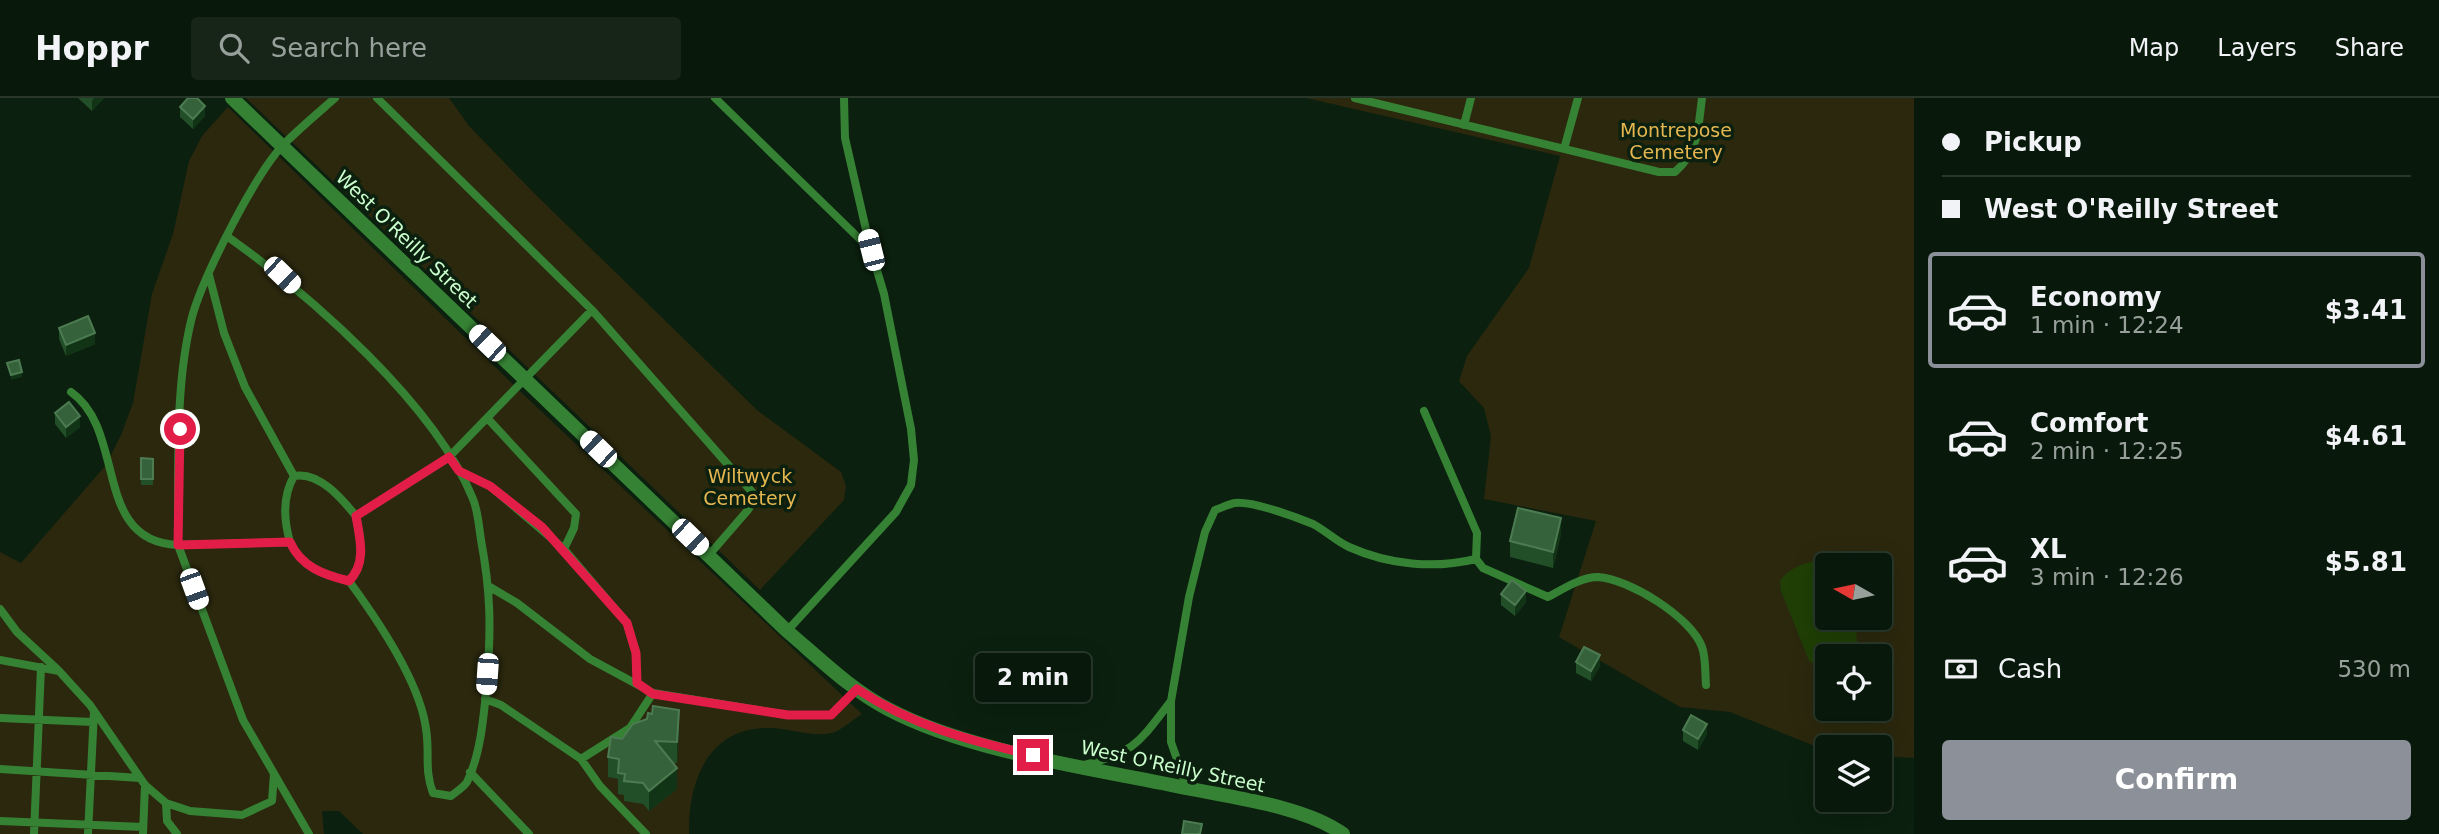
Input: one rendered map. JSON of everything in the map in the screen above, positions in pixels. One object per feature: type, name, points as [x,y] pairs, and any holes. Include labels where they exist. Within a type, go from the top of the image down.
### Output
[{"type":"street","name":"West O'Reilly Street","points":[[232,98],[787,631],[857,689],[887,709],[929,727],[985,745],[1302,815],[1343,834]]},
{"type":"lane","points":[[309,834],[243,720],[178,545],[181,405],[191,320],[239,212],[282,145],[335,98]]},
{"type":"lane","points":[[377,98],[592,310],[752,492],[752,502],[748,510],[709,555]]},
{"type":"lane","points":[[715,98],[871,250]]},
{"type":"lane","points":[[787,631],[896,512],[911,485],[914,460],[911,429],[884,294],[845,138],[844,98]]},
{"type":"lane","points":[[1355,98],[1659,172],[1675,172],[1688,161],[1696,147],[1702,98]]},
{"type":"lane","points":[[1464,125],[1471,98]]},
{"type":"lane","points":[[1564,149],[1578,98]]},
{"type":"lane","points":[[228,237],[282,275],[413,404],[459,471],[473,500],[490,587],[491,624],[485,699],[470,772],[466,784],[451,796],[433,793],[426,775],[426,728],[407,672],[372,613],[349,581],[310,567],[295,555],[285,523],[289,485],[294,476],[302,474],[323,483],[342,498],[356,516],[361,560],[357,573],[349,581]]},
{"type":"lane","points":[[209,275],[224,332],[245,387],[294,476]]},
{"type":"lane","points":[[356,516],[449,457],[489,420],[525,378],[592,310]]},
{"type":"lane","points":[[71,392],[86,402],[95,417],[123,512],[137,532],[161,545],[290,542]]},
{"type":"lane","points":[[1424,411],[1477,533],[1476,559],[1483,568],[1548,597],[1588,578],[1614,580],[1633,587],[1677,616],[1691,631],[1702,647],[1706,685]]},
{"type":"lane","points":[[489,420],[576,514],[574,528],[564,549]]},
{"type":"lane","points":[[459,471],[490,486],[564,549],[627,623],[636,653],[637,683]]},
{"type":"lane","points":[[1187,788],[1171,742],[1171,701],[1189,597],[1205,532],[1215,510],[1236,503],[1258,506],[1313,524],[1348,547],[1376,557],[1413,565],[1458,563],[1476,559]]},
{"type":"lane","points":[[490,587],[517,603],[590,659],[653,694],[788,715],[831,715],[857,689]]},
{"type":"lane","points":[[0,609],[17,632],[59,671],[94,711],[142,782],[166,803],[190,811],[242,815],[272,801],[274,774]]},
{"type":"lane","points":[[0,660],[59,671]]},
{"type":"lane","points":[[34,834],[41,667]]},
{"type":"lane","points":[[581,759],[630,728],[653,694]]},
{"type":"lane","points":[[485,699],[501,705],[581,759],[600,786],[646,834]]},
{"type":"lane","points":[[1081,765],[1113,758],[1138,744],[1171,701]]},
{"type":"lane","points":[[88,829],[94,711]]},
{"type":"lane","points":[[0,718],[93,722]]},
{"type":"lane","points":[[0,769],[91,774],[142,782]]},
{"type":"lane","points":[[470,772],[529,834]]},
{"type":"lane","points":[[0,821],[143,831],[142,782]]},
{"type":"lane","points":[[166,803],[167,821],[177,834]]},
{"type":"green space","name":"Wiltwyck Cemetery","points":[[246,98],[449,98],[469,126],[535,194],[757,410],[841,472],[846,486],[844,500],[760,590]]},
{"type":"green space","name":"Montrepose Cemetery","points":[[1306,98],[1914,98],[1914,758],[1892,757],[1892,735],[1815,735],[1815,746],[1730,712],[1680,707],[1559,637],[1596,521],[1484,499],[1491,436],[1484,408],[1459,381],[1467,356],[1529,268],[1560,156]]},
{"type":"green space","name":"Wiltwyck Cemetery","points":[[228,107],[522,393],[862,714],[835,732],[827,734],[770,728],[749,730],[731,737],[717,747],[698,777],[690,814],[689,834],[363,834],[339,811],[322,811],[324,834],[0,834],[0,552],[21,563],[106,465],[133,403],[152,294],[173,234],[189,161],[202,136]]},
{"type":"shaded area","points":[[1815,562],[1815,630],[1856,630],[1857,644],[1815,644],[1815,664],[1809,661],[1781,591],[1780,581],[1791,570]]},
{"type":"building","points":[[188,98],[197,98],[205,106],[193,119],[180,107]]},
{"type":"building","points":[[88,316],[95,333],[66,345],[59,328]]},
{"type":"building","points":[[19,360],[22,372],[11,375],[7,363]]},
{"type":"building","points":[[69,402],[80,416],[66,427],[55,413]]},
{"type":"building","points":[[141,458],[153,459],[153,479],[141,479]]},
{"type":"building","points":[[1518,508],[1561,518],[1553,552],[1510,541]]},
{"type":"building","points":[[1512,580],[1526,591],[1515,605],[1501,594]]},
{"type":"building","points":[[1584,647],[1600,655],[1591,671],[1576,662]]},
{"type":"building","points":[[653,706],[679,710],[677,742],[655,741],[677,768],[649,791],[643,783],[624,781],[625,774],[618,773],[619,759],[608,757],[611,737],[622,739],[633,724],[647,719],[648,713],[652,714]]},
{"type":"building","points":[[1691,715],[1707,724],[1698,739],[1683,730]]},
{"type":"building","points":[[1184,821],[1202,824],[1200,834],[1182,834]]},
{"type":"route","points":[[180,429],[178,545],[290,542],[295,555],[310,567],[349,581],[357,573],[361,560],[356,516],[449,457],[459,471],[490,486],[542,527],[564,549],[627,623],[636,653],[637,683],[653,694],[788,715],[831,715],[857,689],[887,709],[929,727],[985,745],[1033,755]]}]
